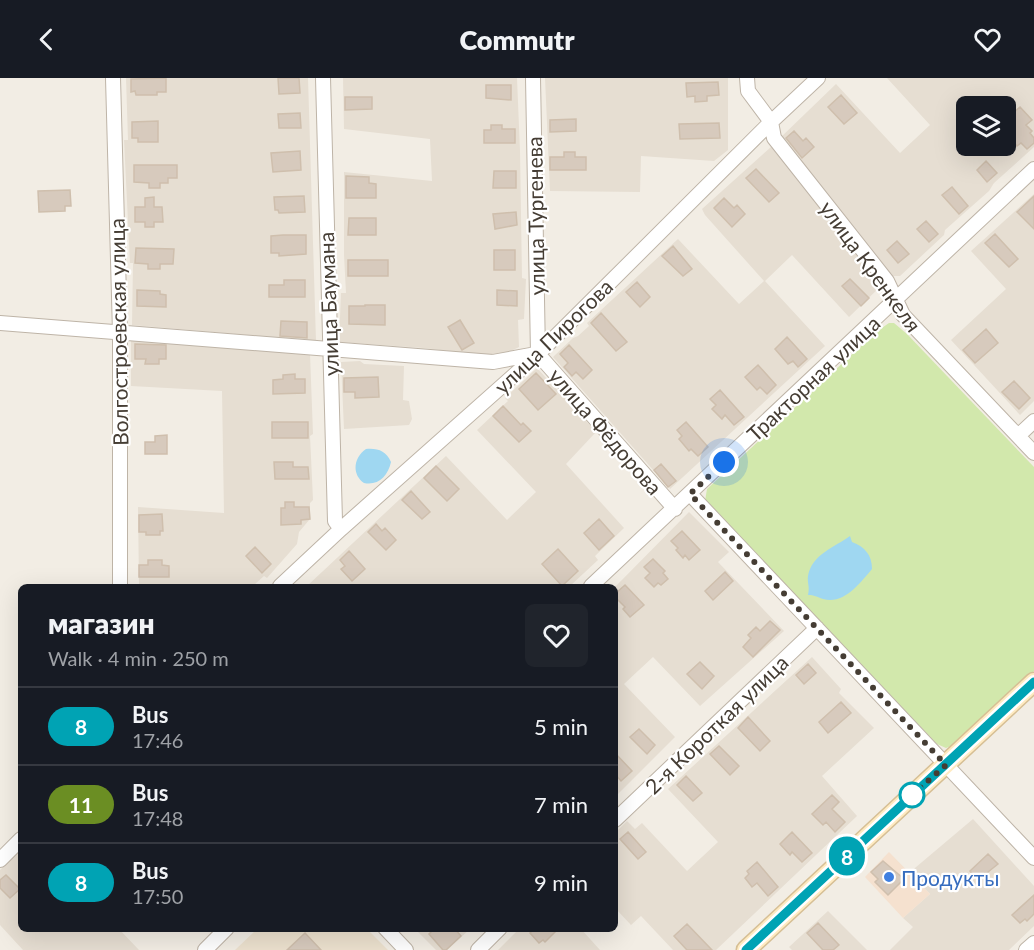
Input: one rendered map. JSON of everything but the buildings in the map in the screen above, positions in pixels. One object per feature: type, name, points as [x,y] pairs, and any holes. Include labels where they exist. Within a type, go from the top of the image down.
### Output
[{"type":"street","name":"Волгостроевская улица","points":[[113,78],[120,333],[120,584]]},
{"type":"street","name":"улица Баумана","points":[[323,78],[335,521],[341,529]]},
{"type":"street","name":"улица Тургенева","points":[[532,78],[538,354]]},
{"type":"street","name":"улица Кренкеля","points":[[747,78],[748,91],[771,122],[774,138],[887,281],[903,315],[1034,453]]},
{"type":"street","name":"улица Пирогова","points":[[282,584],[538,354],[818,78]]},
{"type":"street","name":"Тракторная улица","points":[[593,584],[1034,169]]},
{"type":"street","points":[[0,323],[493,362],[538,354]]},
{"type":"street","name":"улица Фёдорова","points":[[538,354],[675,509]]},
{"type":"street","points":[[1018,436],[1034,421]]},
{"type":"street","name":"улица Фёдорова","points":[[690,494],[1034,858]]},
{"type":"street","name":"2-я Короткая улица","points":[[618,817],[817,628]]},
{"type":"street","points":[[746,950],[1034,682]]},
{"type":"street","points":[[0,860],[18,842]]},
{"type":"street","points":[[205,950],[223,932]]},
{"type":"street","points":[[389,932],[406,950]]},
{"type":"street","points":[[478,950],[496,932]]},
{"type":"street","points":[[1026,950],[1034,943]]},
{"type":"shaded area","points":[[126,78],[308,78],[316,341],[132,325],[133,263],[130,263],[124,140],[128,140]]},
{"type":"shaded area","points":[[343,78],[517,78],[522,278],[526,279],[524,319],[518,320],[519,347],[503,355],[490,356],[424,348],[339,342],[341,293],[346,293],[344,172],[432,181],[430,139],[344,129]]},
{"type":"shaded area","points":[[545,78],[728,78],[728,150],[714,161],[641,156],[640,192],[550,191]]},
{"type":"shaded area","points":[[887,78],[1034,78],[1034,147],[945,230],[944,235],[900,276],[891,276],[779,139],[836,84],[900,153],[930,125]]},
{"type":"shaded area","points":[[771,147],[794,172],[879,280],[881,286],[849,317],[792,255],[765,281],[825,346],[670,489],[553,357],[589,326],[587,323],[678,239],[739,304],[764,281],[702,209]]},
{"type":"shaded area","points":[[1034,194],[1034,401],[1020,415],[951,340],[1006,289],[971,251]]},
{"type":"shaded area","points":[[131,339],[310,354],[313,500],[310,503],[310,519],[299,532],[297,544],[267,578],[264,576],[255,584],[139,584],[138,507],[224,513],[222,391],[131,386]]},
{"type":"shaded area","points":[[360,361],[364,364],[404,366],[403,400],[409,401],[412,419],[409,425],[344,429],[341,362]]},
{"type":"shaded area","points":[[537,368],[596,432],[566,464],[624,528],[595,556],[598,560],[572,584],[309,584],[446,456],[507,520],[536,492],[477,430],[508,401],[505,398]]},
{"type":"shaded area","points":[[689,512],[729,552],[718,562],[784,631],[700,706],[653,657],[624,684],[675,737],[618,794],[618,584]]},
{"type":"shaded area","points":[[812,657],[841,689],[839,693],[874,728],[822,776],[857,816],[716,950],[673,950],[641,916],[631,925],[618,911],[618,830],[627,821],[635,829],[642,823],[687,871],[718,842],[668,789]]},
{"type":"shaded area","points":[[973,819],[1034,886],[1034,926],[1009,950],[890,950],[913,927],[903,918],[930,894],[909,873]]},
{"type":"shaded area","points":[[889,852],[930,894],[903,918],[865,877]]},
{"type":"shaded area","points":[[18,853],[18,932],[122,932],[139,950],[23,950],[0,925],[0,870]]},
{"type":"shaded area","points":[[828,911],[867,950],[792,950],[789,947]]},
{"type":"shaded area","points":[[254,932],[370,932],[388,950],[235,950]]},
{"type":"shaded area","points":[[418,932],[467,932],[447,950],[436,950]]},
{"type":"shaded area","points":[[516,932],[584,932],[600,950],[498,950]]},
{"type":"green space","points":[[889,323],[894,323],[907,334],[1034,467],[1034,671],[956,744],[946,748],[937,744],[705,501],[707,489],[876,332]]},
{"type":"water","points":[[366,449],[381,451],[391,462],[382,479],[369,484],[360,479],[356,470],[359,456]]},
{"type":"water","points":[[850,536],[852,542],[867,552],[872,569],[851,592],[838,599],[823,599],[808,595],[808,576],[814,562]]},
{"type":"bus line","name":"8","points":[[746,950],[1034,682]]},
{"type":"place","name":"Продукты","points":[[889,877]]},
{"type":"route","points":[[724,462],[690,494],[946,765],[912,795]]}]
